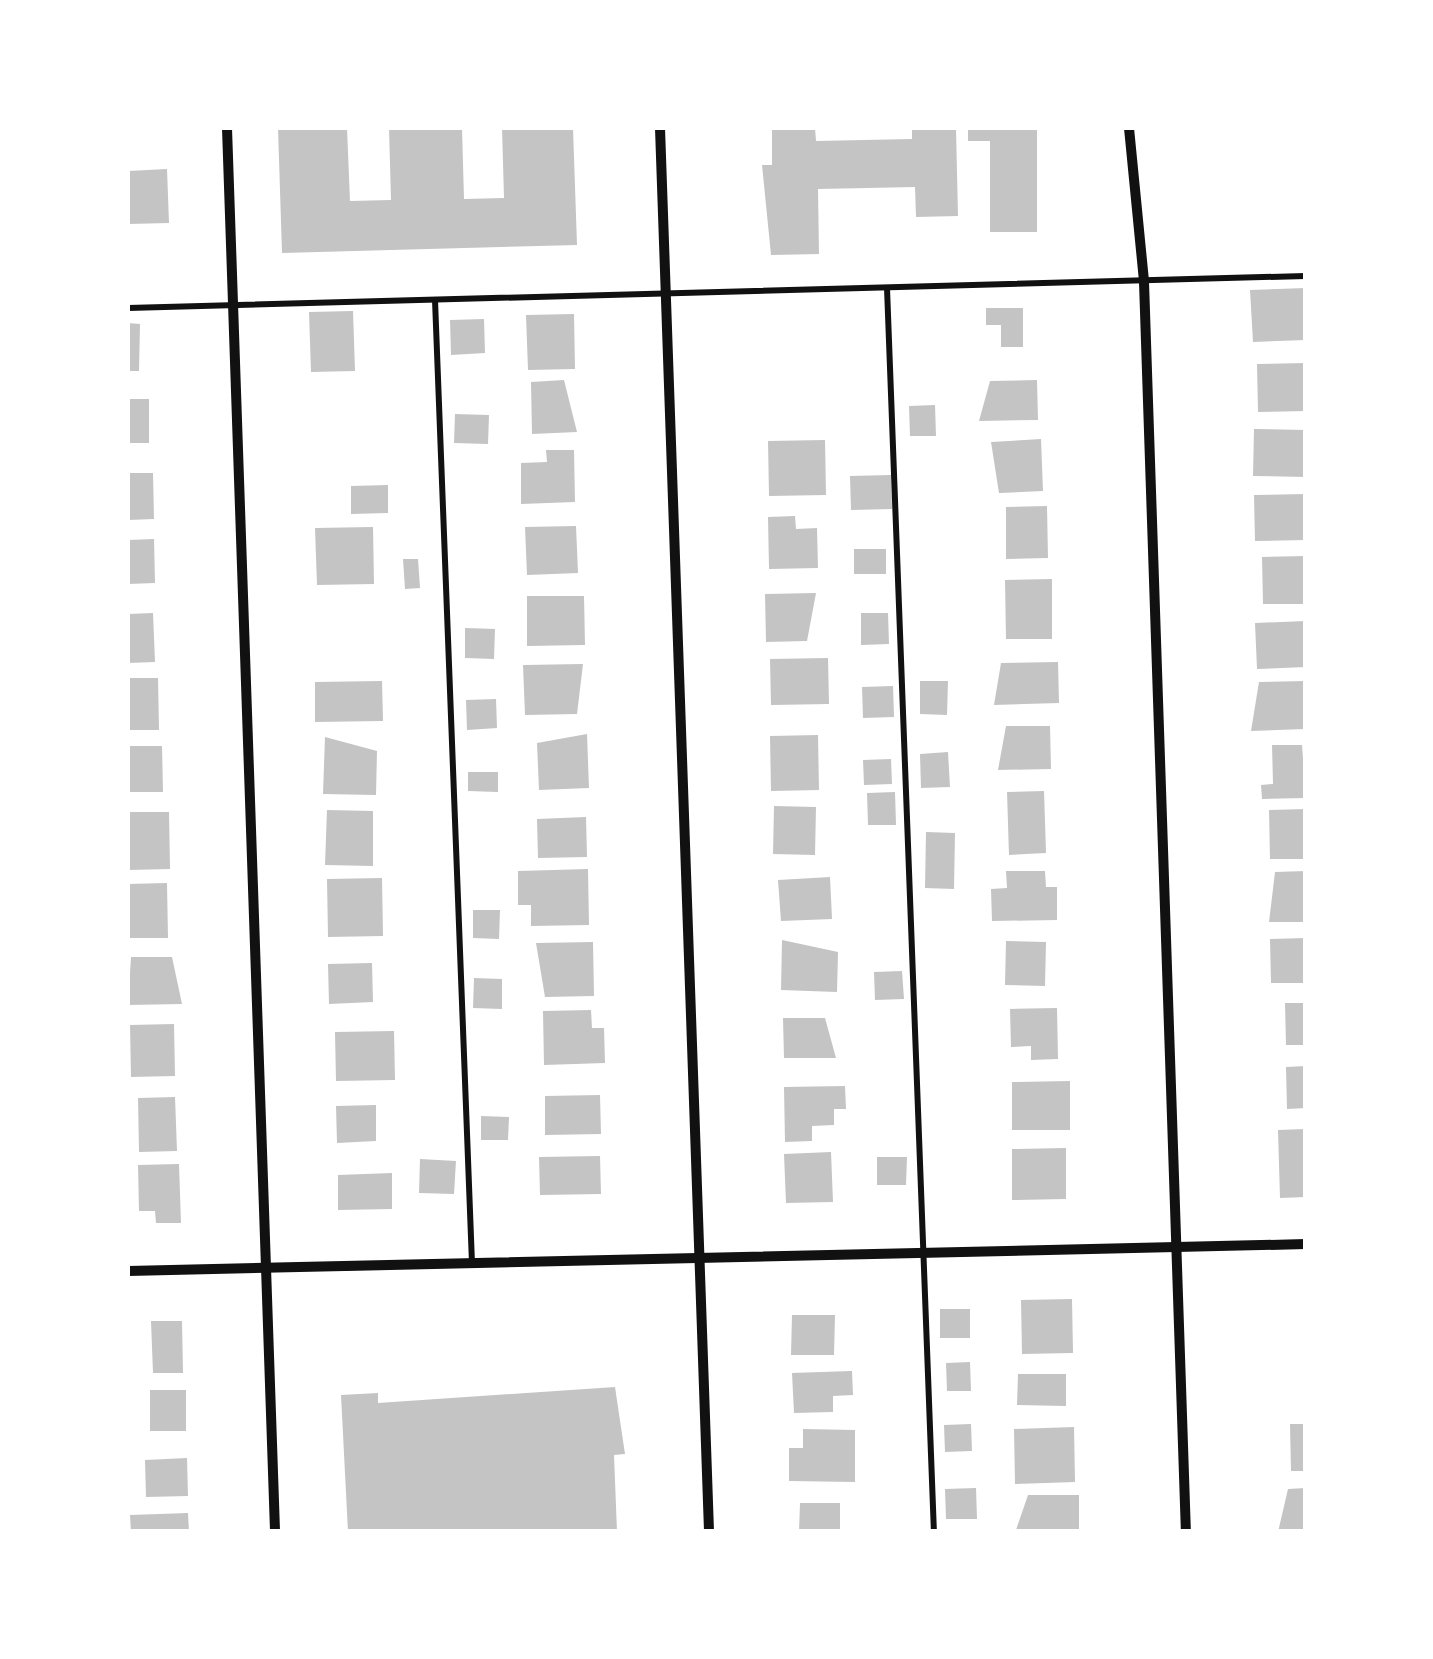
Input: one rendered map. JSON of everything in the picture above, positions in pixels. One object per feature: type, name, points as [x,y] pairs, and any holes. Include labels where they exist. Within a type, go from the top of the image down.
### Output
[{"type":"street","points":[[227,128],[275,1532]]},
{"type":"street","points":[[660,128],[672,294],[709,1532]]},
{"type":"street","points":[[1130,128],[1144,282],[1186,1532]]},
{"type":"street","points":[[128,1270],[1306,1244]]},
{"type":"lane","points":[[128,308],[1306,276]]},
{"type":"lane","points":[[887,288],[934,1532]]},
{"type":"lane","points":[[435,300],[472,1264]]},
{"type":"building","points":[[278,128],[347,128],[350,201],[391,200],[389,128],[462,128],[464,199],[504,198],[502,128],[573,128],[577,245],[282,253]]},
{"type":"building","points":[[772,128],[815,128],[816,141],[912,139],[912,128],[956,128],[958,216],[916,217],[915,187],[818,189],[819,254],[771,255],[762,165],[772,165]]},
{"type":"building","points":[[968,128],[1037,128],[1037,232],[990,232],[990,141],[968,141]]},
{"type":"building","points":[[167,169],[169,223],[128,224],[128,171]]},
{"type":"building","points":[[1306,288],[1306,340],[1253,342],[1250,290]]},
{"type":"building","points":[[986,308],[1023,308],[1023,347],[1001,347],[1001,325],[986,325]]},
{"type":"building","points":[[353,311],[355,371],[311,372],[309,312]]},
{"type":"building","points":[[574,314],[575,369],[528,370],[526,315]]},
{"type":"building","points":[[484,319],[485,353],[451,355],[450,320]]},
{"type":"building","points":[[128,323],[140,324],[139,371],[128,371]]},
{"type":"building","points":[[1306,363],[1306,411],[1258,412],[1257,364]]},
{"type":"building","points":[[564,380],[577,432],[532,434],[531,382]]},
{"type":"building","points":[[1037,380],[1038,420],[979,421],[990,381]]},
{"type":"building","points":[[128,399],[149,399],[149,443],[128,443]]},
{"type":"building","points":[[935,405],[936,436],[910,436],[909,406]]},
{"type":"building","points":[[455,414],[489,415],[488,444],[454,443]]},
{"type":"building","points":[[1254,429],[1306,430],[1306,477],[1253,476]]},
{"type":"building","points":[[1041,439],[1043,491],[999,493],[991,442]]},
{"type":"building","points":[[825,440],[826,495],[769,496],[768,441]]},
{"type":"building","points":[[546,450],[574,450],[575,502],[521,504],[521,463],[547,462]]},
{"type":"building","points":[[128,473],[153,473],[154,519],[128,520]]},
{"type":"building","points":[[891,475],[892,509],[851,510],[850,476]]},
{"type":"building","points":[[388,485],[388,513],[351,514],[351,486]]},
{"type":"building","points":[[1306,494],[1306,540],[1255,541],[1254,495]]},
{"type":"building","points":[[1047,506],[1048,558],[1006,559],[1006,507]]},
{"type":"building","points":[[795,516],[796,529],[817,528],[818,568],[769,569],[768,517]]},
{"type":"building","points":[[576,526],[578,573],[527,575],[525,527]]},
{"type":"building","points":[[373,527],[374,584],[317,585],[315,528]]},
{"type":"building","points":[[154,539],[155,583],[128,584],[128,540]]},
{"type":"building","points":[[854,549],[886,549],[886,574],[854,574]]},
{"type":"building","points":[[1306,556],[1306,604],[1263,604],[1262,557]]},
{"type":"building","points":[[403,559],[418,559],[420,588],[405,589]]},
{"type":"building","points":[[1052,579],[1052,639],[1006,639],[1005,580]]},
{"type":"building","points":[[816,593],[807,641],[766,642],[765,594]]},
{"type":"building","points":[[527,596],[584,596],[585,645],[527,646]]},
{"type":"building","points":[[153,613],[155,662],[128,663],[128,614]]},
{"type":"building","points":[[861,613],[888,613],[889,644],[861,645]]},
{"type":"building","points":[[1306,621],[1306,667],[1257,669],[1255,623]]},
{"type":"building","points":[[465,628],[495,629],[494,659],[465,658]]},
{"type":"building","points":[[828,658],[829,704],[771,705],[770,659]]},
{"type":"building","points":[[1058,662],[1059,703],[994,705],[1001,663]]},
{"type":"building","points":[[583,664],[577,714],[525,715],[523,665]]},
{"type":"building","points":[[130,678],[158,678],[159,730],[128,730]]},
{"type":"building","points":[[382,681],[383,721],[315,722],[315,682]]},
{"type":"building","points":[[920,681],[948,681],[947,715],[920,714]]},
{"type":"building","points":[[1306,681],[1306,729],[1251,731],[1259,682]]},
{"type":"building","points":[[893,686],[894,717],[863,718],[862,687]]},
{"type":"building","points":[[496,699],[497,728],[467,730],[466,700]]},
{"type":"building","points":[[1006,726],[1050,726],[1051,769],[998,770]]},
{"type":"building","points":[[587,734],[589,788],[539,790],[537,743]]},
{"type":"building","points":[[818,735],[819,790],[771,791],[770,736]]},
{"type":"building","points":[[325,737],[377,751],[376,795],[323,794]]},
{"type":"building","points":[[1272,745],[1302,745],[1306,798],[1262,799],[1261,785],[1273,784]]},
{"type":"building","points":[[128,746],[162,746],[163,792],[128,792]]},
{"type":"building","points":[[948,752],[950,787],[921,788],[920,754]]},
{"type":"building","points":[[891,759],[892,784],[864,785],[863,760]]},
{"type":"building","points":[[468,772],[498,772],[498,792],[468,791]]},
{"type":"building","points":[[1044,791],[1046,853],[1009,855],[1007,792]]},
{"type":"building","points":[[895,792],[896,825],[868,825],[867,793]]},
{"type":"building","points":[[774,806],[816,807],[815,855],[773,854]]},
{"type":"building","points":[[1306,809],[1306,859],[1270,859],[1269,810]]},
{"type":"building","points":[[327,810],[373,811],[373,866],[325,865]]},
{"type":"building","points":[[128,812],[169,812],[170,869],[128,870]]},
{"type":"building","points":[[586,817],[587,857],[538,858],[537,819]]},
{"type":"building","points":[[926,832],[955,833],[954,889],[925,888]]},
{"type":"building","points":[[588,869],[589,925],[531,926],[531,905],[518,905],[518,871]]},
{"type":"building","points":[[1006,871],[1045,871],[1046,887],[1057,887],[1057,920],[992,921],[991,889],[1007,888]]},
{"type":"building","points":[[1306,871],[1306,922],[1269,922],[1275,872]]},
{"type":"building","points":[[830,877],[832,919],[781,921],[778,880]]},
{"type":"building","points":[[382,878],[383,936],[328,937],[327,879]]},
{"type":"building","points":[[167,883],[168,938],[128,938],[128,884]]},
{"type":"building","points":[[473,910],[500,910],[499,939],[473,938]]},
{"type":"building","points":[[1306,938],[1306,983],[1271,983],[1270,939]]},
{"type":"building","points":[[782,940],[838,952],[837,992],[781,990]]},
{"type":"building","points":[[1006,941],[1046,942],[1045,986],[1005,985]]},
{"type":"building","points":[[593,942],[594,996],[545,997],[536,943]]},
{"type":"building","points":[[131,957],[172,957],[182,1004],[128,1005]]},
{"type":"building","points":[[372,963],[373,1002],[329,1004],[328,964]]},
{"type":"building","points":[[902,971],[904,999],[875,1000],[874,972]]},
{"type":"building","points":[[474,978],[502,979],[502,1009],[473,1008]]},
{"type":"building","points":[[1285,1003],[1306,1003],[1306,1045],[1286,1045]]},
{"type":"building","points":[[1057,1008],[1058,1059],[1031,1060],[1031,1046],[1011,1047],[1010,1009]]},
{"type":"building","points":[[591,1010],[592,1028],[604,1028],[605,1063],[544,1065],[543,1011]]},
{"type":"building","points":[[783,1018],[825,1018],[836,1058],[784,1058]]},
{"type":"building","points":[[174,1024],[175,1076],[131,1077],[130,1025]]},
{"type":"building","points":[[394,1031],[395,1080],[336,1081],[335,1032]]},
{"type":"building","points":[[1306,1066],[1306,1108],[1287,1109],[1286,1067]]},
{"type":"building","points":[[1070,1081],[1070,1130],[1012,1130],[1012,1082]]},
{"type":"building","points":[[845,1086],[846,1109],[834,1109],[834,1125],[812,1126],[812,1141],[785,1142],[784,1087]]},
{"type":"building","points":[[600,1095],[601,1134],[545,1135],[545,1096]]},
{"type":"building","points":[[175,1097],[177,1151],[139,1152],[138,1098]]},
{"type":"building","points":[[376,1105],[376,1141],[337,1143],[336,1106]]},
{"type":"building","points":[[481,1116],[509,1117],[508,1140],[481,1140]]},
{"type":"building","points":[[1306,1129],[1306,1197],[1280,1198],[1278,1130]]},
{"type":"building","points":[[1066,1148],[1066,1199],[1012,1200],[1012,1149]]},
{"type":"building","points":[[831,1152],[833,1202],[786,1203],[784,1154]]},
{"type":"building","points":[[600,1156],[601,1194],[540,1195],[539,1157]]},
{"type":"building","points":[[877,1157],[907,1157],[906,1185],[877,1185]]},
{"type":"building","points":[[420,1159],[456,1161],[454,1194],[419,1193]]},
{"type":"building","points":[[179,1164],[181,1223],[156,1223],[155,1211],[139,1211],[138,1165]]},
{"type":"building","points":[[392,1173],[392,1209],[338,1210],[338,1175]]},
{"type":"building","points":[[1072,1299],[1073,1353],[1022,1354],[1021,1300]]},
{"type":"building","points":[[940,1309],[970,1309],[970,1338],[940,1338]]},
{"type":"building","points":[[792,1315],[835,1315],[834,1355],[791,1355]]},
{"type":"building","points":[[151,1321],[182,1321],[183,1373],[153,1373]]},
{"type":"building","points":[[970,1362],[971,1391],[947,1391],[946,1363]]},
{"type":"building","points":[[852,1371],[853,1395],[833,1396],[833,1412],[794,1413],[792,1373]]},
{"type":"building","points":[[1018,1374],[1066,1374],[1066,1406],[1017,1405]]},
{"type":"building","points":[[615,1387],[625,1454],[614,1455],[617,1532],[348,1532],[341,1395],[378,1393],[378,1403]]},
{"type":"building","points":[[150,1390],[186,1390],[186,1431],[150,1431]]},
{"type":"building","points":[[971,1424],[972,1451],[945,1452],[944,1425]]},
{"type":"building","points":[[1290,1424],[1306,1424],[1306,1471],[1291,1471]]},
{"type":"building","points":[[1074,1427],[1075,1482],[1015,1484],[1014,1429]]},
{"type":"building","points":[[803,1429],[855,1430],[855,1482],[789,1481],[789,1448],[803,1448]]},
{"type":"building","points":[[187,1458],[188,1496],[146,1497],[145,1460]]},
{"type":"building","points":[[976,1488],[977,1519],[946,1519],[945,1489]]},
{"type":"building","points":[[1306,1488],[1306,1532],[1278,1532],[1288,1489]]},
{"type":"building","points":[[1028,1495],[1079,1495],[1079,1532],[1016,1530]]},
{"type":"building","points":[[800,1503],[840,1503],[840,1532],[799,1532]]},
{"type":"building","points":[[188,1513],[189,1532],[131,1532],[130,1515]]}]
